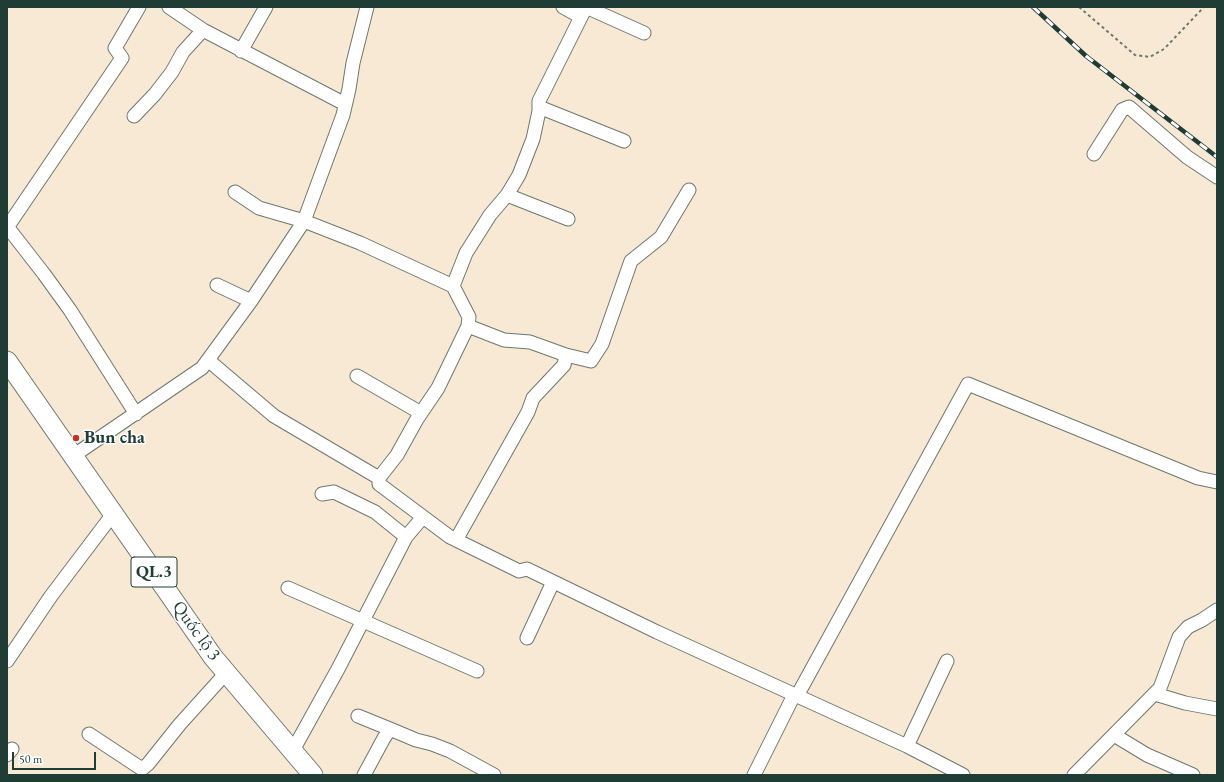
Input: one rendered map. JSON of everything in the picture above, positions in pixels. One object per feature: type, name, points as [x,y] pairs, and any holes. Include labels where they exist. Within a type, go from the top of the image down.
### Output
[{"type":"highway","name":"Quốc lộ 3","points":[[7,361],[213,657],[313,775]]},
{"type":"street","points":[[136,414],[70,310],[8,226],[122,58],[115,48],[139,7]]},
{"type":"street","points":[[169,7],[203,30],[241,51],[345,104]]},
{"type":"street","points":[[241,51],[266,7]]},
{"type":"street","points":[[73,456],[202,368],[251,301],[304,220],[343,115],[353,63],[367,7]]},
{"type":"street","points":[[563,7],[584,10],[644,33]]},
{"type":"street","points":[[453,286],[466,253],[490,215],[507,195],[519,175],[533,139],[539,101],[584,10]]},
{"type":"street","points":[[134,116],[155,94],[172,72],[183,52],[203,30]]},
{"type":"street","points":[[539,107],[624,141]]},
{"type":"street","points":[[1094,154],[1122,110],[1129,107],[1187,157],[1217,177]]},
{"type":"street","points":[[468,326],[504,340],[530,342],[566,355],[591,361],[602,344],[631,261],[661,237],[689,190]]},
{"type":"street","points":[[235,192],[259,208],[304,220],[360,243],[453,286],[469,317],[468,326],[438,388],[421,413],[398,455],[379,478],[379,484],[456,540],[520,571],[527,569],[664,636],[907,746],[963,775]]},
{"type":"street","points":[[507,195],[568,219]]},
{"type":"street","points":[[217,285],[251,301]]},
{"type":"street","points":[[456,540],[528,412],[533,398],[564,365],[566,355]]},
{"type":"street","points":[[208,360],[274,416],[379,478]]},
{"type":"street","points":[[357,376],[421,413]]},
{"type":"street","points":[[754,775],[968,384],[1198,478],[1217,482]]},
{"type":"street","points":[[322,494],[334,492],[375,512],[406,536]]},
{"type":"street","points":[[7,660],[51,596],[113,514]]},
{"type":"street","points":[[292,752],[406,536],[423,517]]},
{"type":"street","points":[[527,638],[553,582]]},
{"type":"street","points":[[288,588],[477,671]]},
{"type":"street","points":[[1074,775],[1160,688],[1179,637],[1188,627],[1217,610]]},
{"type":"street","points":[[907,746],[947,661]]},
{"type":"street","points":[[89,734],[142,769],[148,764],[180,724],[226,673]]},
{"type":"street","points":[[1155,694],[1185,703],[1217,709]]},
{"type":"street","points":[[358,716],[416,740],[450,751],[494,775]]},
{"type":"street","points":[[364,775],[390,729]]},
{"type":"street","points":[[1114,735],[1147,755],[1193,775]]},
{"type":"path","points":[[1079,7],[1135,55],[1150,57],[1164,49],[1204,7]]},
{"type":"railway","points":[[1033,7],[1086,56],[1217,157]]},
{"type":"place","name":"Bun cha","points":[[76,438]]}]
